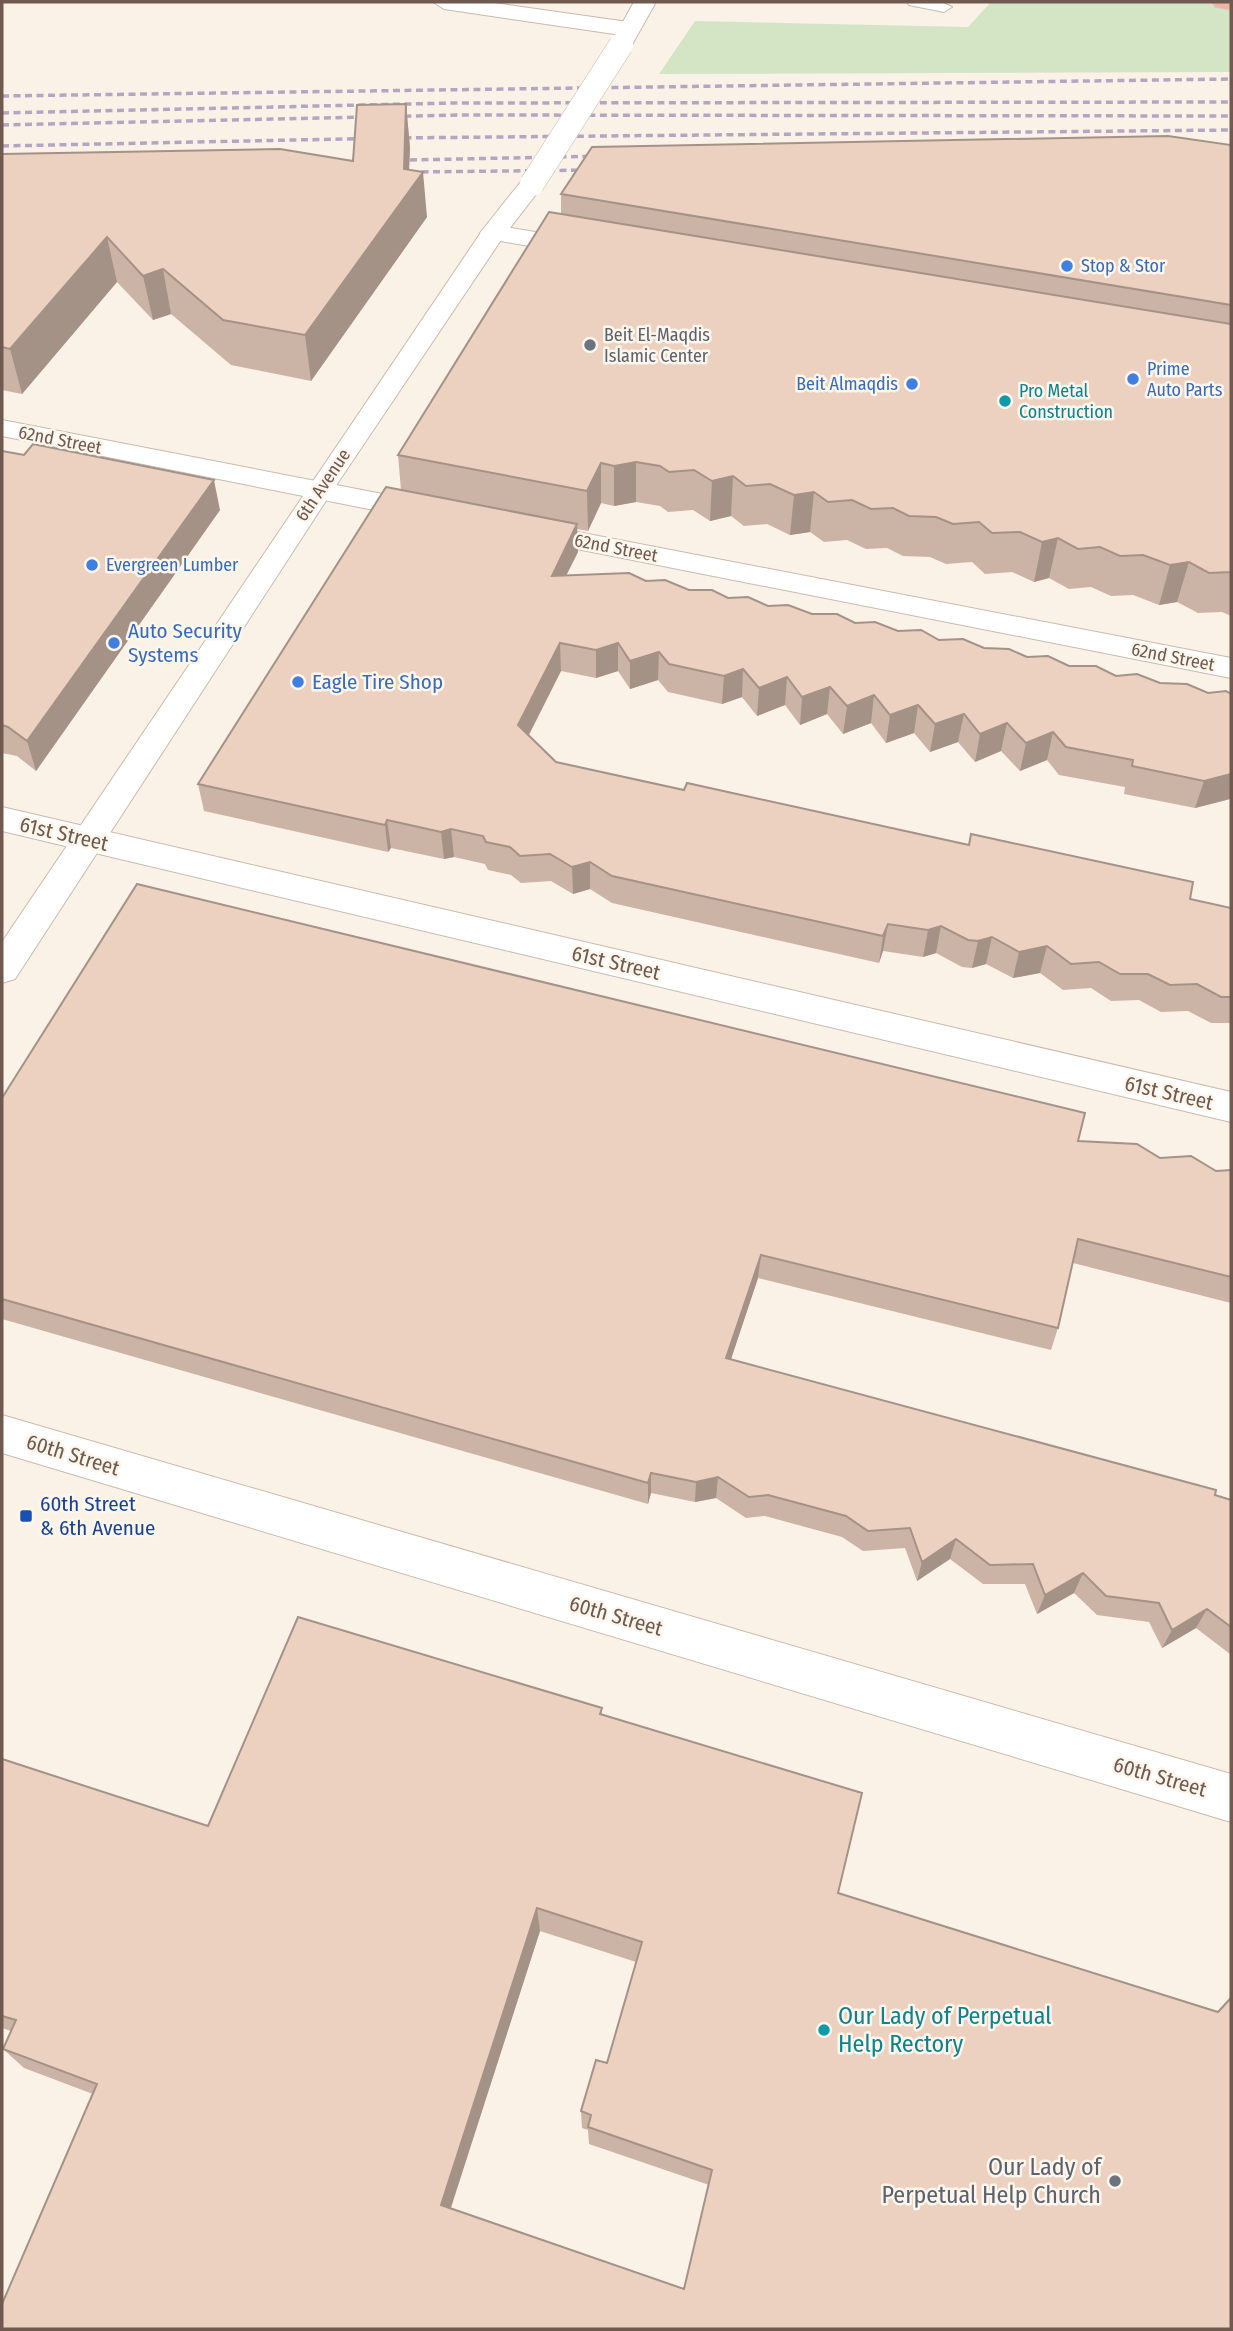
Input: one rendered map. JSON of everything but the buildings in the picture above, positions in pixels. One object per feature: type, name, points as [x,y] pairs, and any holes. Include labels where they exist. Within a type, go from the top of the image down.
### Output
[{"type":"highway","points":[[1223,2],[1231,3]]},
{"type":"street","points":[[444,2],[624,37]]},
{"type":"street","name":"6th Avenue","points":[[2,971],[319,490],[493,233],[532,184],[645,2]]},
{"type":"street","points":[[493,233],[613,253]]},
{"type":"street","name":"62nd Street","points":[[2,428],[450,516]]},
{"type":"street","name":"62nd Street","points":[[505,527],[1231,668]]},
{"type":"street","name":"61st Street","points":[[2,819],[1231,1107]]},
{"type":"street","name":"60th Street","points":[[2,1434],[1231,1798]]},
{"type":"lane","points":[[915,2],[944,7]]},
{"type":"green space","points":[[991,2],[1231,2],[1231,72],[659,74],[695,21],[968,27]]},
{"type":"railway","points":[[2,96],[1231,79]]},
{"type":"railway","points":[[2,113],[453,103],[1231,102]]},
{"type":"railway","points":[[2,125],[461,115],[1231,116]]},
{"type":"railway","points":[[2,146],[392,138],[1231,130]]},
{"type":"railway","points":[[410,160],[606,156]]},
{"type":"railway","points":[[410,172],[595,170]]},
{"type":"place","name":"Stop & Stor","points":[[1067,266]]},
{"type":"place","name":"Beit El-Maqdis Islamic Center","points":[[590,345]]},
{"type":"place","name":"Prime Auto Parts","points":[[1133,379]]},
{"type":"place","name":"Beit Almaqdis","points":[[912,384]]},
{"type":"place","name":"Pro Metal Construction","points":[[1005,401]]},
{"type":"place","name":"Evergreen Lumber","points":[[92,565]]},
{"type":"place","name":"Auto Security Systems","points":[[114,643]]},
{"type":"place","name":"Eagle Tire Shop","points":[[298,682]]},
{"type":"place","name":"60th Street & 6th Avenue","points":[[26,1516]]},
{"type":"place","name":"Our Lady of Perpetual Help Rectory","points":[[824,2030]]},
{"type":"place","name":"Our Lady of Perpetual Help Church","points":[[1115,2181]]}]
